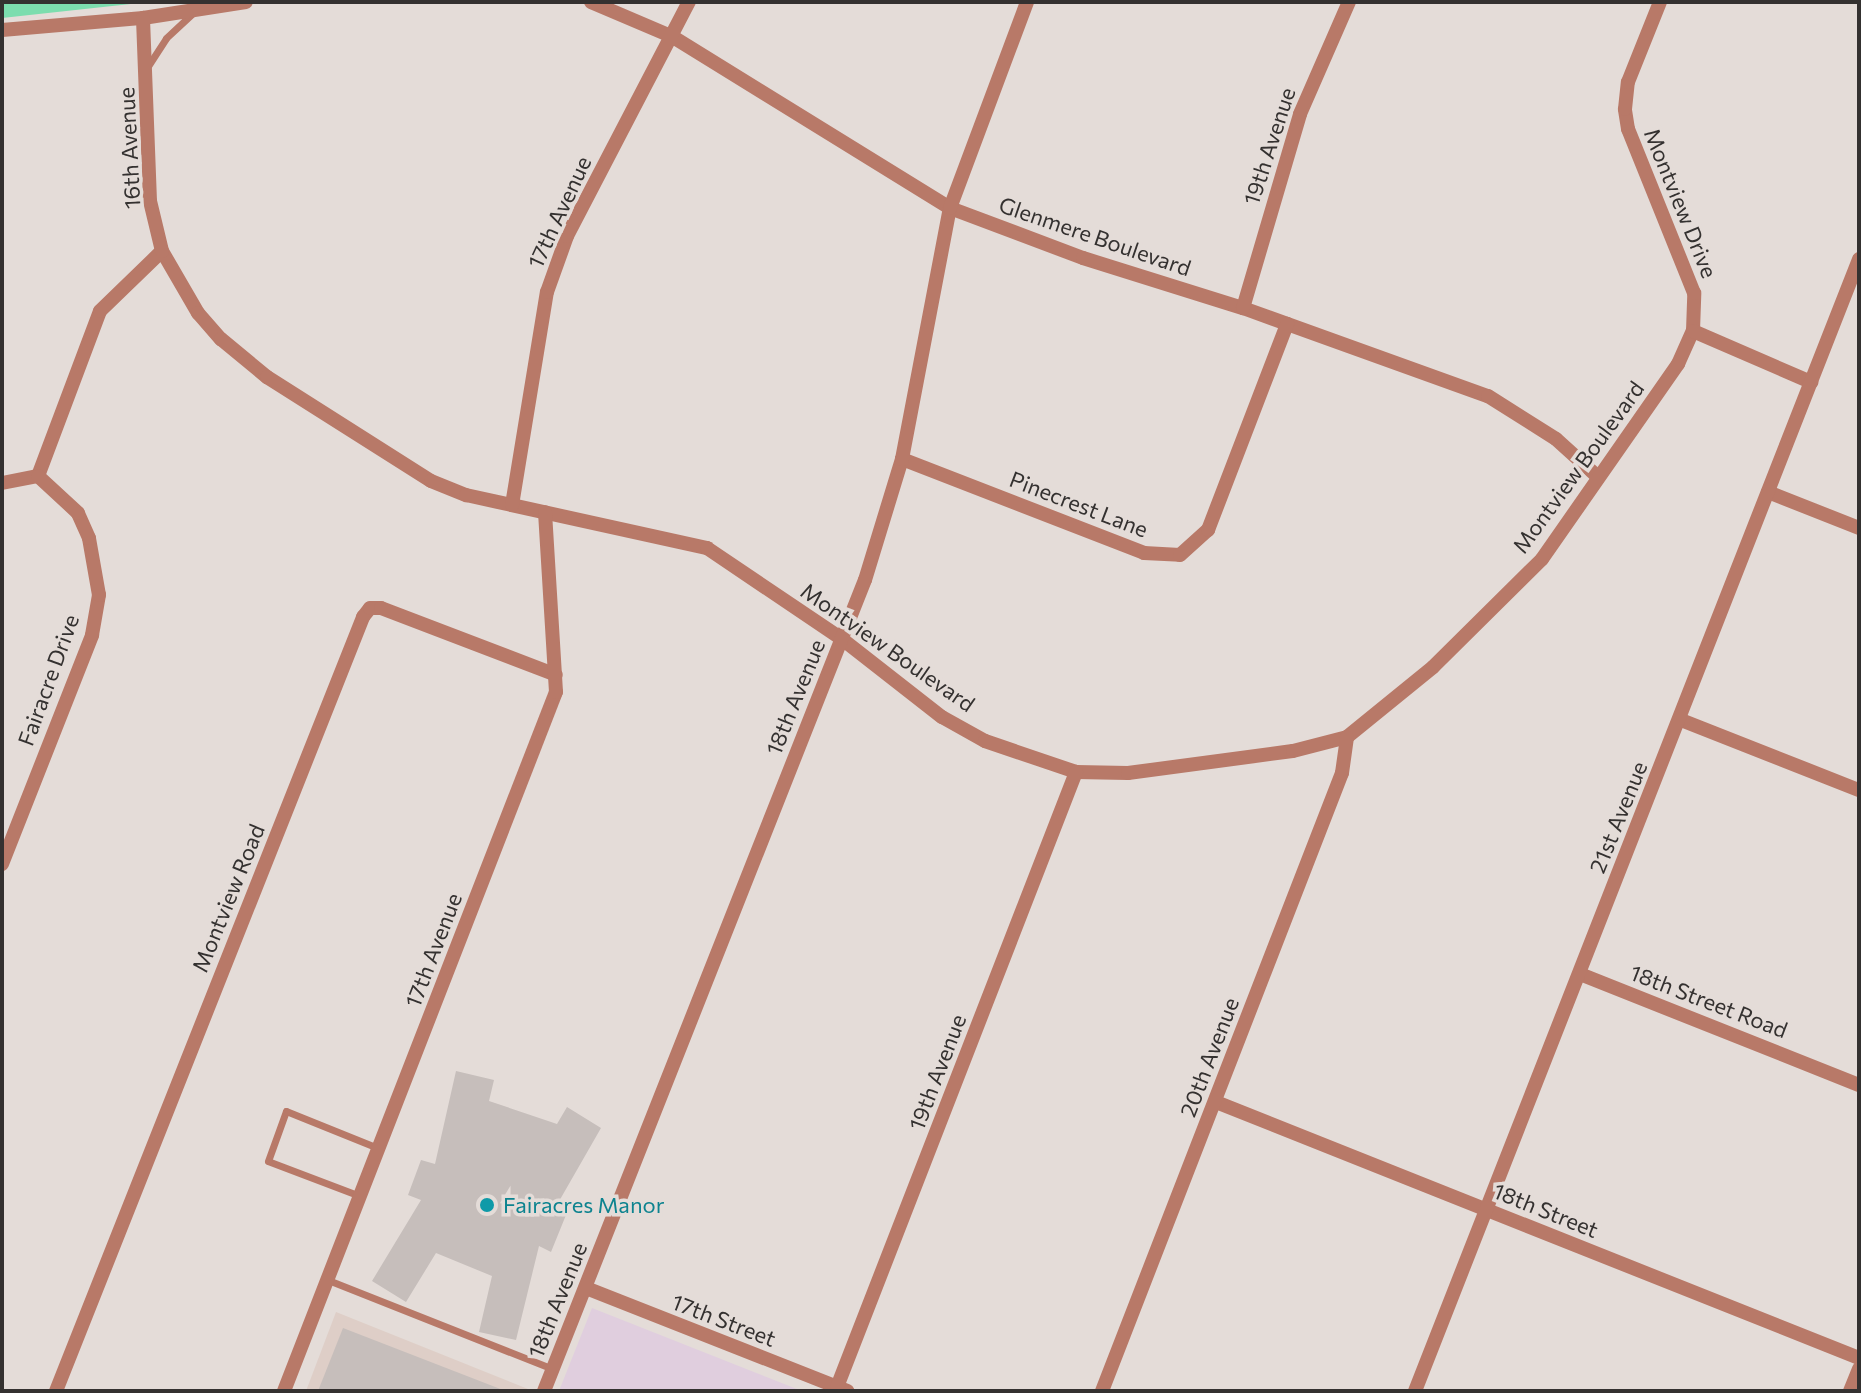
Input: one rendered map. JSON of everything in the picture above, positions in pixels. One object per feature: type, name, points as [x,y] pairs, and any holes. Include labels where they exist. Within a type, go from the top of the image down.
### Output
[{"type":"street","points":[[2,30],[143,18],[246,2]]},
{"type":"street","name":"Glenmere Boulevard","points":[[591,2],[673,37],[950,208],[1083,258],[1243,308],[1488,396],[1556,439],[1598,477]]},
{"type":"street","name":"17th Avenue","points":[[512,505],[547,292],[567,236],[689,2]]},
{"type":"street","name":"18th Avenue","points":[[544,1391],[842,639],[902,459],[950,208],[1027,2]]},
{"type":"street","name":"19th Avenue","points":[[1243,308],[1300,114],[1349,2]]},
{"type":"street","name":"Montview Drive","points":[[1660,2],[1628,82],[1625,109],[1628,129],[1687,266],[1694,293],[1693,331]]},
{"type":"street","name":"16th Avenue","points":[[143,18],[150,201],[162,251]]},
{"type":"street","points":[[2,483],[38,476],[100,311],[162,251]]},
{"type":"street","name":"Montview Boulevard","points":[[162,251],[198,313],[267,377],[431,481],[512,505],[693,541],[842,639],[942,717],[985,741],[1076,772],[1183,767],[1347,737],[1433,667],[1542,559],[1678,364],[1693,331]]},
{"type":"street","name":"21st Avenue","points":[[1415,1391],[1681,720],[1859,259]]},
{"type":"street","name":"Pinecrest Lane","points":[[902,459],[1144,553],[1180,555],[1208,530],[1287,324]]},
{"type":"street","points":[[1693,331],[1811,382]]},
{"type":"street","name":"Fairacre Drive","points":[[2,864],[92,635],[99,595],[89,538],[78,513],[38,476]]},
{"type":"street","points":[[1768,492],[1859,528]]},
{"type":"street","name":"17th Avenue","points":[[284,1391],[546,723],[556,675],[545,512]]},
{"type":"street","name":"Montview Road","points":[[56,1391],[363,617],[370,608],[381,608],[556,675]]},
{"type":"street","points":[[1681,720],[1859,790]]},
{"type":"street","name":"20th Avenue","points":[[1102,1391],[1342,773],[1347,737]]},
{"type":"street","name":"19th Avenue","points":[[842,1389],[1076,772]]},
{"type":"street","name":"18th Street Road","points":[[1580,974],[1859,1085]]},
{"type":"street","name":"18th Street","points":[[1216,1102],[1859,1358]]},
{"type":"street","name":"17th Street","points":[[586,1288],[842,1389]]},
{"type":"street","points":[[1850,1391],[1859,1369]]},
{"type":"lane","points":[[147,68],[166,38],[196,10]]},
{"type":"lane","points":[[360,1196],[268,1161],[286,1111],[379,1148]]},
{"type":"lane","points":[[327,1280],[553,1369]]},
{"type":"shaded area","points":[[592,1308],[802,1391],[559,1391]]},
{"type":"shaded area","points":[[336,1312],[533,1391],[306,1391]]},
{"type":"green space","points":[[2,2],[149,2],[2,18]]},
{"type":"building","name":"Fairacres Manor","points":[[456,1071],[494,1080],[489,1101],[557,1124],[567,1107],[601,1128],[554,1210],[566,1215],[551,1252],[539,1246],[516,1340],[479,1332],[492,1276],[436,1253],[406,1302],[372,1281],[421,1200],[408,1195],[421,1160],[435,1164]]},
{"type":"building","points":[[343,1328],[503,1390],[503,1391],[318,1391]]},
{"type":"place","name":"Fairacres Manor","points":[[487,1205]]}]
